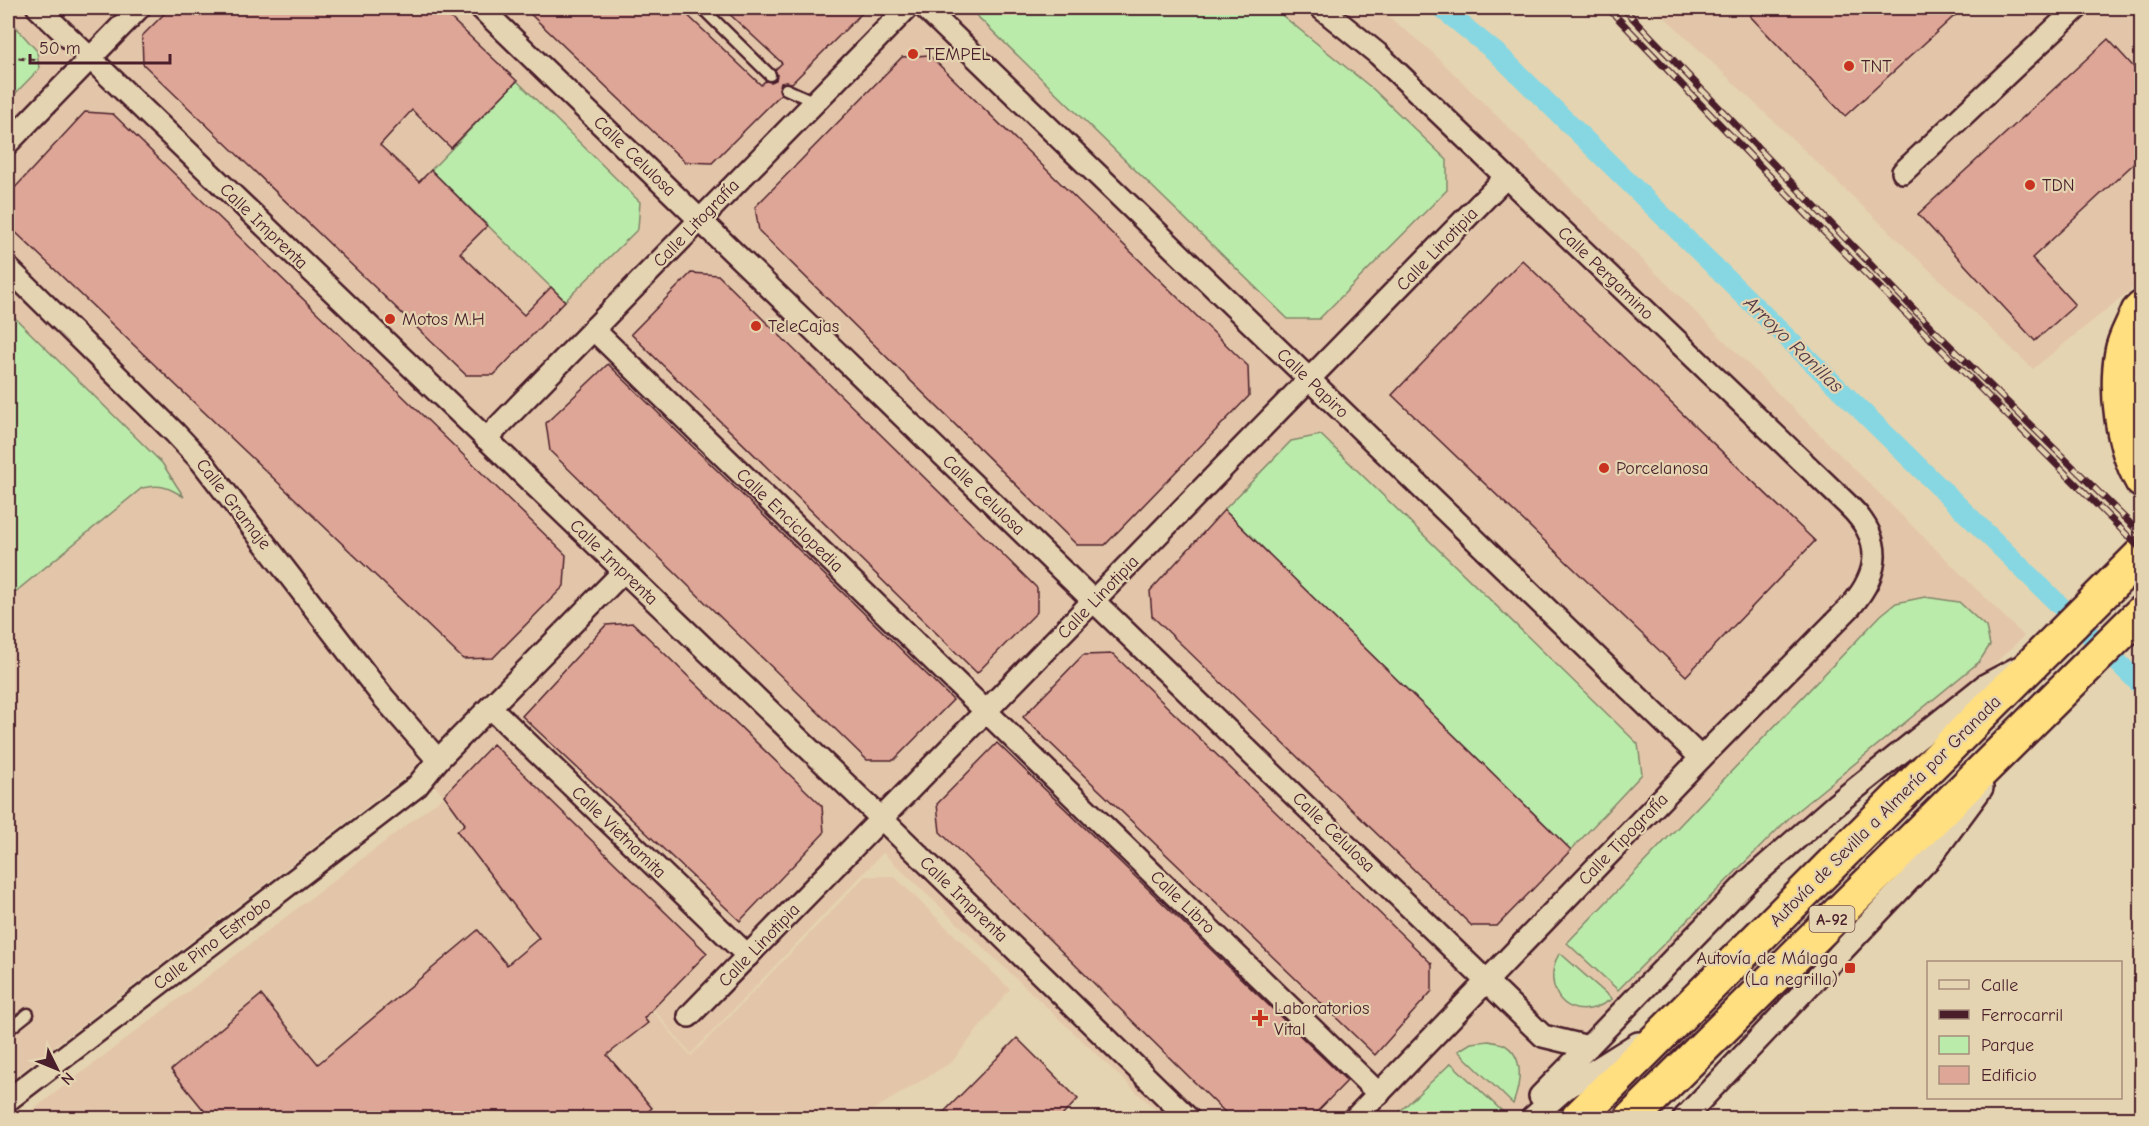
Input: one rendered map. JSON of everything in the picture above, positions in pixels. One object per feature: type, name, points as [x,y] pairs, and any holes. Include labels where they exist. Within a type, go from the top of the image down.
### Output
[{"type":"highway","points":[[2142,308],[2138,312],[2122,351],[2120,401],[2123,430],[2134,468],[2142,481]]},
{"type":"highway","points":[[2120,401],[2132,348],[2142,330]]},
{"type":"highway","points":[[2120,401],[2142,350]]},
{"type":"highway","name":"Autovía de Sevilla a Almería por Granada","points":[[1578,1119],[2142,554]]},
{"type":"highway","name":"A-92","points":[[1632,1119],[2142,612]]},
{"type":"street","name":"Calle Imprenta","points":[[38,8],[882,819],[1188,1119]]},
{"type":"street","points":[[8,143],[140,8]]},
{"type":"street","name":"Calle Celulosa","points":[[481,8],[1488,980],[1543,1036],[1588,1047]]},
{"type":"street","name":"Calle Litografía","points":[[486,439],[907,8]]},
{"type":"street","name":"Calle Papiro","points":[[925,8],[1701,758]]},
{"type":"street","name":"Calle Pergamino","points":[[1321,8],[1378,54],[1859,516],[1869,534],[1874,552]]},
{"type":"street","points":[[1903,172],[2077,8]]},
{"type":"street","name":"Calle Linotipia","points":[[689,1016],[1506,177]]},
{"type":"street","name":"Calle Gramaje","points":[[8,268],[202,462],[383,697],[438,760]]},
{"type":"street","name":"Calle Enciclopedia","points":[[593,329],[986,711]]},
{"type":"street","name":"Calle Tipografía","points":[[1355,1119],[1701,758],[1862,594],[1872,574],[1874,552]]},
{"type":"street","name":"Calle Pino Estrobo","points":[[8,1100],[417,786],[438,760],[624,571]]},
{"type":"street","points":[[1521,1119],[1533,1103],[1748,881],[1835,805],[1985,685],[2046,650]]},
{"type":"street","name":"Calle Vietnamita","points":[[490,707],[748,956]]},
{"type":"street","name":"Calle Libro","points":[[986,711],[1379,1094]]},
{"type":"street","points":[[1684,1119],[1931,857],[2033,720]]},
{"type":"street","points":[[1532,1119],[1565,1089],[1681,1015]]},
{"type":"lane","points":[[702,8],[770,75]]},
{"type":"lane","points":[[786,89],[815,102]]},
{"type":"lane","points":[[8,1030],[28,1014]]},
{"type":"path","points":[[8,57],[38,60]]},
{"type":"shaded area","points":[[8,8],[1378,8],[1430,50],[2024,636],[1518,1118],[1164,1118],[883,853],[691,1054],[475,798],[457,811],[418,767],[8,1082]]},
{"type":"shaded area","points":[[1655,8],[2141,8],[2141,282],[2033,369]]},
{"type":"shaded area","points":[[443,797],[457,813],[474,801],[691,1056],[865,876],[894,876],[1010,989],[952,1062],[860,1118],[22,1118]]},
{"type":"green space","points":[[971,8],[1273,8],[1373,89],[1447,160],[1447,190],[1319,319],[1288,319]]},
{"type":"green space","points":[[8,18],[37,51],[39,69],[8,101]]},
{"type":"green space","points":[[517,81],[640,202],[638,229],[565,301],[431,170]]},
{"type":"green space","points":[[8,311],[162,463],[184,497],[164,487],[142,488],[9,597],[8,595]]},
{"type":"green space","points":[[1321,435],[1638,744],[1642,774],[1571,850],[1224,510],[1291,441]]},
{"type":"green space","points":[[1925,597],[1959,602],[1986,627],[1990,645],[1979,662],[1792,815],[1618,990],[1567,943],[1881,615],[1896,603]]},
{"type":"green space","points":[[1560,953],[1612,999],[1586,1010],[1576,1009],[1561,1000],[1553,977],[1553,968]]},
{"type":"green space","points":[[1489,1041],[1503,1044],[1510,1049],[1518,1063],[1519,1080],[1513,1104],[1458,1051],[1471,1043]]},
{"type":"green space","points":[[1451,1063],[1504,1113],[1497,1118],[1393,1118]]},
{"type":"building","points":[[170,8],[440,8],[517,81],[451,148],[412,110],[380,145],[419,182],[431,170],[487,226],[460,253],[524,315],[551,287],[565,301],[494,375],[466,375],[143,64],[142,36]]},
{"type":"building","points":[[524,8],[680,8],[761,85],[765,81],[776,80],[775,70],[782,63],[723,8],[867,8],[792,83],[781,83],[779,89],[781,94],[712,163],[685,162]]},
{"type":"building","name":"TNT","points":[[1760,8],[1963,8],[1845,116],[1750,16]]},
{"type":"building","name":"TDN","points":[[2108,39],[2142,76],[2142,156],[2032,258],[2075,305],[2035,341],[1918,214]]},
{"type":"building","points":[[929,55],[1248,366],[1249,396],[1105,545],[1077,545],[759,231],[755,207],[902,57]]},
{"type":"building","points":[[85,112],[113,114],[566,555],[564,586],[493,658],[463,659],[8,225],[10,193]]},
{"type":"building","name":"Porcelanosa","points":[[1522,260],[1815,541],[1686,676],[1392,395]]},
{"type":"building","points":[[691,273],[718,275],[1037,588],[1037,612],[977,673],[631,334]]},
{"type":"building","points":[[608,364],[953,700],[894,760],[867,760],[550,451],[546,423]]},
{"type":"building","points":[[1224,510],[1571,850],[1497,926],[1472,926],[1152,616],[1150,591]]},
{"type":"building","points":[[633,623],[822,806],[824,833],[740,921],[522,716],[606,625]]},
{"type":"building","points":[[1113,654],[1432,964],[1432,991],[1375,1055],[1023,717],[1083,655]]},
{"type":"building","points":[[997,743],[1347,1081],[1310,1119],[1232,1119],[940,832],[937,804]]},
{"type":"building","points":[[493,744],[707,953],[644,1018],[648,1023],[607,1055],[652,1108],[639,1119],[211,1119],[171,1070],[261,995],[318,1064],[478,930],[507,965],[539,938],[457,831],[465,824],[444,795]]},
{"type":"building","points":[[1017,1038],[1078,1099],[1059,1119],[937,1119]]},
{"type":"waterway","name":"Arroyo Ranillas","points":[[1441,8],[1499,55],[2142,686]]},
{"type":"railway","points":[[1608,8],[1810,218],[2142,550]]},
{"type":"railway","points":[[1623,8],[1930,326],[2142,535]]},
{"type":"place","name":"TEMPEL","points":[[913,54]]},
{"type":"place","name":"TNT","points":[[1849,66]]},
{"type":"place","name":"TDN","points":[[2030,185]]},
{"type":"place","name":"Motos M.H","points":[[390,319]]},
{"type":"place","name":"TeleCajas","points":[[756,326]]},
{"type":"place","name":"Porcelanosa","points":[[1604,468]]},
{"type":"place","name":"Autovía de Málaga (La negrilla)","points":[[1850,968]]},
{"type":"place","name":"Laboratorios Vital","points":[[1260,1018]]}]
